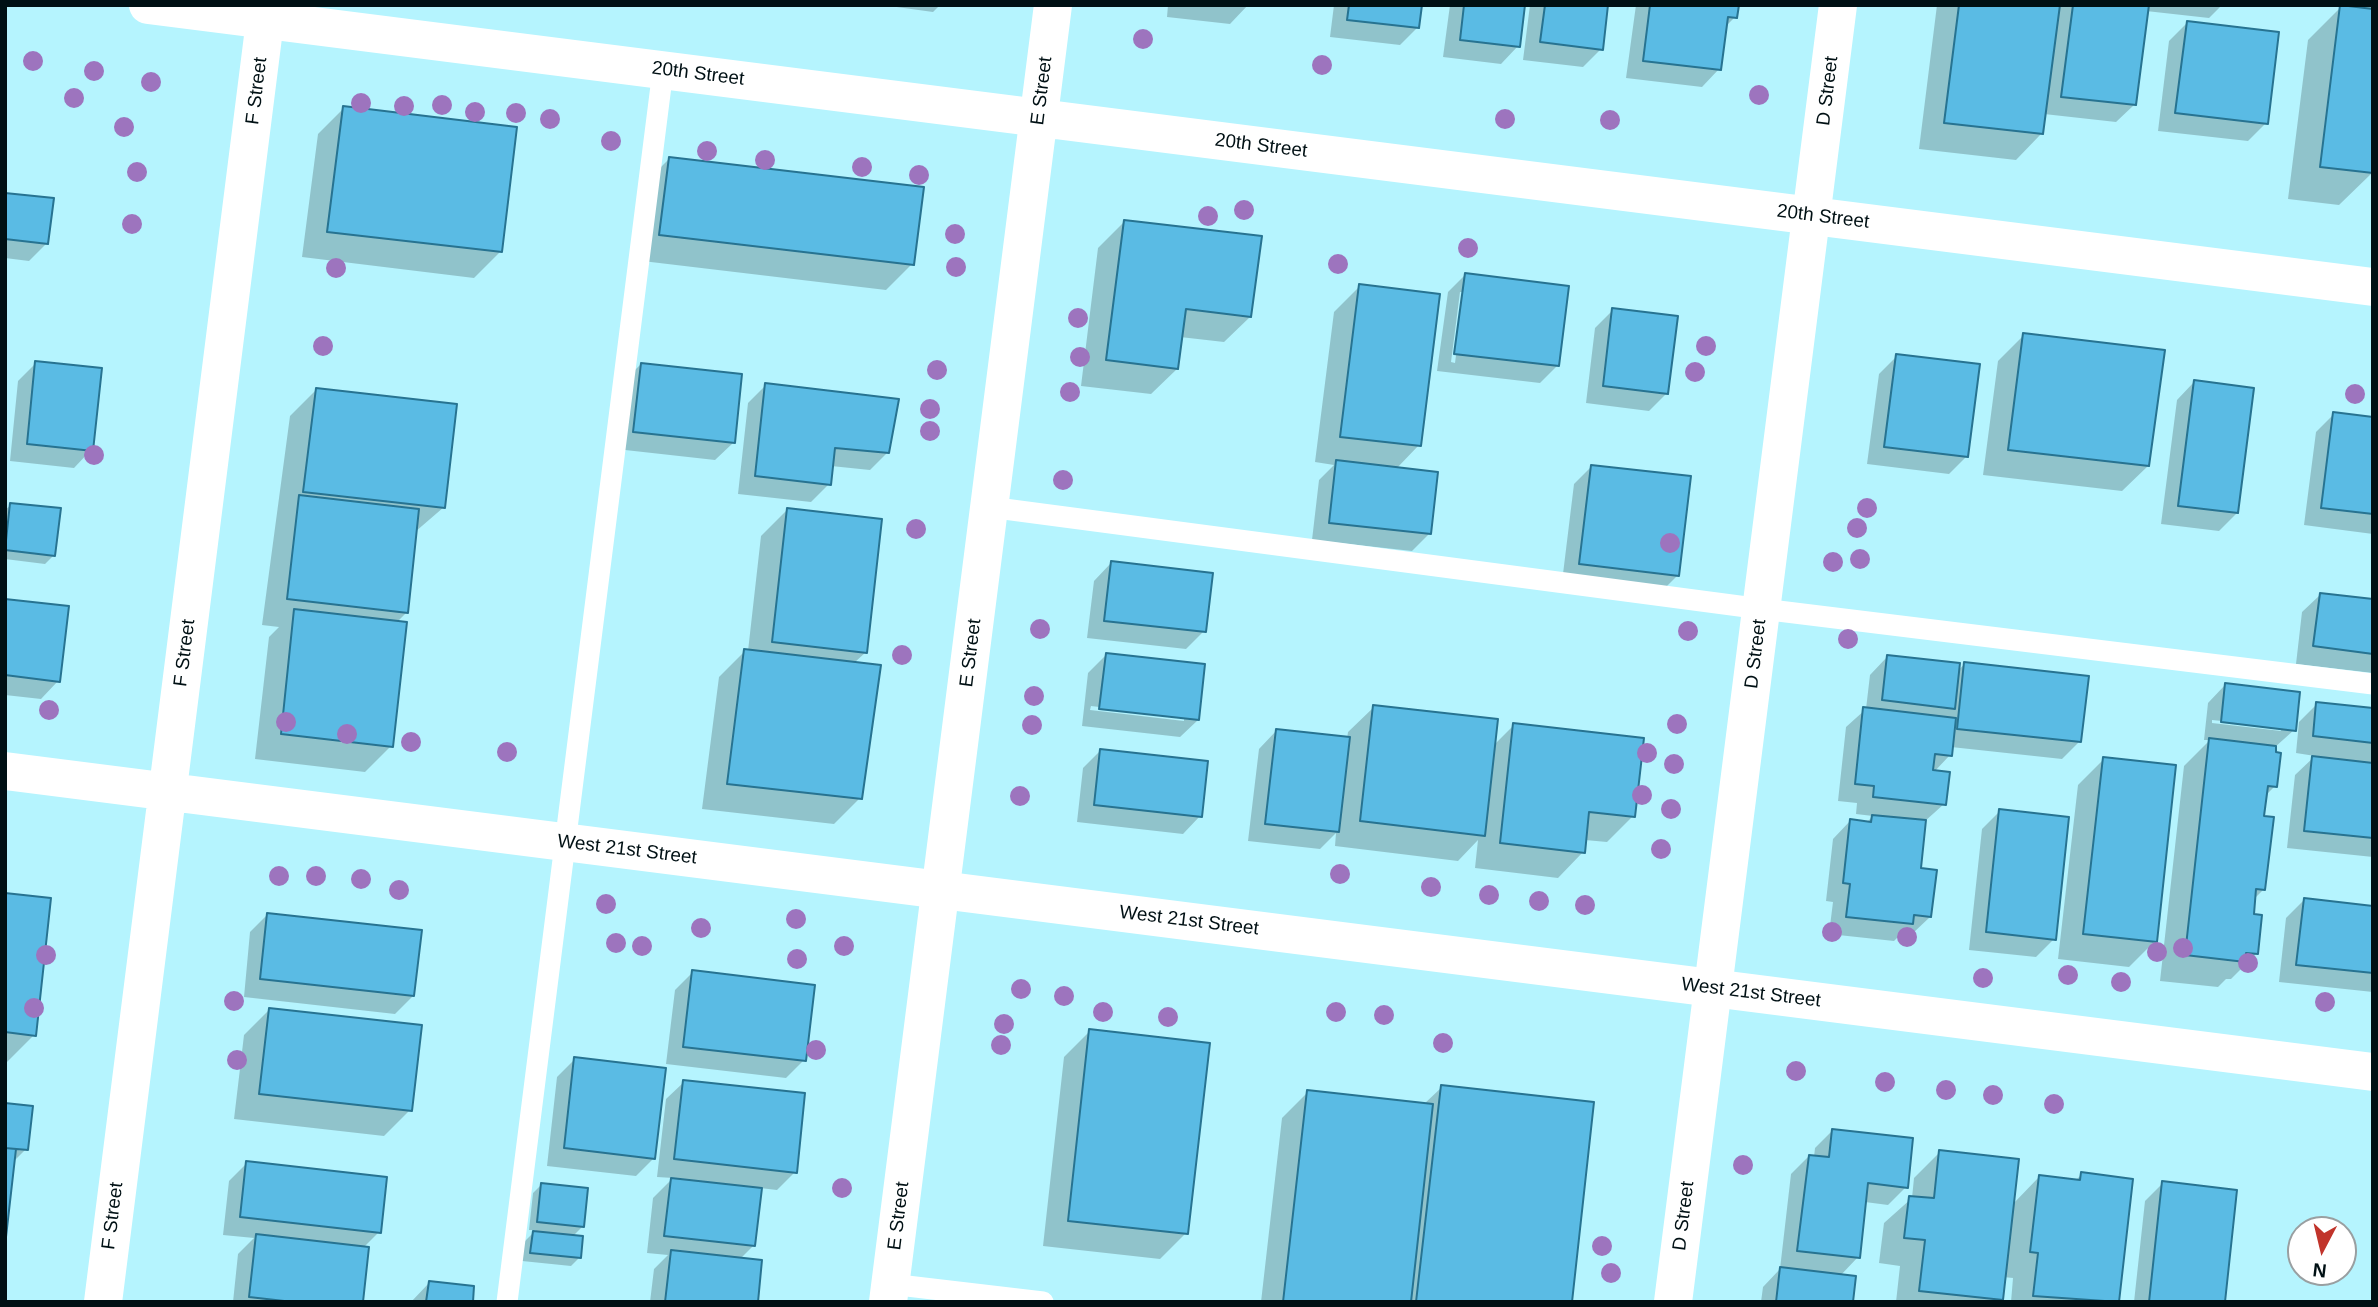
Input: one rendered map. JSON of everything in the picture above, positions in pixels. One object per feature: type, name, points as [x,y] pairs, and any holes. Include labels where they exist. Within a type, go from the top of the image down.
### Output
[{"type":"street","name":"20th Street","points":[[148,5],[267,12],[663,70],[2373,287]]},
{"type":"street","name":"E Street","points":[[889,1293],[1054,5]]},
{"type":"street","name":"D Street","points":[[1674,1302],[1838,5]]},
{"type":"street","name":"F Street","points":[[103,1302],[267,12]]},
{"type":"street","name":"West 21st Street","points":[[5,771],[2373,1072]]},
{"type":"lane","points":[[507,1302],[663,70]]},
{"type":"lane","points":[[989,507],[1762,609],[2373,684]]},
{"type":"lane","points":[[889,1293],[1043,1302]]},
{"type":"building","points":[[1349,5],[1422,5],[1419,28],[1347,20]]},
{"type":"building","points":[[1464,5],[1525,5],[1520,47],[1460,40]]},
{"type":"building","points":[[1545,5],[1608,5],[1603,50],[1540,42]]},
{"type":"building","points":[[1650,5],[1739,5],[1737,18],[1728,17],[1721,70],[1643,61]]},
{"type":"building","points":[[1959,5],[2060,5],[2043,134],[1944,123]]},
{"type":"building","points":[[2073,5],[2149,5],[2136,105],[2061,97]]},
{"type":"building","points":[[2340,5],[2373,9],[2373,173],[2320,167]]},
{"type":"building","points":[[2187,21],[2279,32],[2268,124],[2175,113]]},
{"type":"building","points":[[343,106],[517,127],[502,252],[327,232]]},
{"type":"building","points":[[669,157],[924,187],[914,265],[659,235]]},
{"type":"building","points":[[5,193],[54,198],[48,244],[5,239]]},
{"type":"building","points":[[1124,220],[1262,236],[1251,317],[1186,309],[1178,369],[1106,360]]},
{"type":"building","points":[[1465,273],[1569,286],[1559,366],[1454,354]]},
{"type":"building","points":[[1359,284],[1440,294],[1421,446],[1340,437]]},
{"type":"building","points":[[1612,308],[1678,316],[1668,394],[1603,386]]},
{"type":"building","points":[[2023,333],[2165,350],[2149,466],[2008,450]]},
{"type":"building","points":[[1896,354],[1980,364],[1968,457],[1884,447]]},
{"type":"building","points":[[35,361],[102,368],[93,451],[27,444]]},
{"type":"building","points":[[641,363],[742,374],[735,443],[633,432]]},
{"type":"building","points":[[2194,380],[2254,388],[2238,513],[2178,506]]},
{"type":"building","points":[[765,383],[899,399],[889,453],[835,448],[831,485],[755,476]]},
{"type":"building","points":[[316,388],[457,404],[445,508],[303,492]]},
{"type":"building","points":[[2333,412],[2373,417],[2373,514],[2321,508]]},
{"type":"building","points":[[1336,460],[1438,472],[1431,534],[1329,523]]},
{"type":"building","points":[[1591,465],[1691,476],[1679,576],[1579,564]]},
{"type":"building","points":[[299,495],[419,509],[408,613],[287,599]]},
{"type":"building","points":[[10,503],[61,508],[55,556],[5,550]]},
{"type":"building","points":[[787,508],[882,519],[867,653],[772,642]]},
{"type":"building","points":[[1111,561],[1213,573],[1206,632],[1104,621]]},
{"type":"building","points":[[2320,593],[2373,599],[2373,654],[2313,646]]},
{"type":"building","points":[[5,599],[69,606],[60,682],[5,675]]},
{"type":"building","points":[[294,609],[407,622],[393,747],[281,734]]},
{"type":"building","points":[[744,649],[881,665],[862,799],[727,784]]},
{"type":"building","points":[[1106,653],[1205,664],[1199,720],[1099,709]]},
{"type":"building","points":[[1887,655],[1960,663],[1955,709],[1882,700]]},
{"type":"building","points":[[1964,662],[2089,676],[2081,742],[1957,729]]},
{"type":"building","points":[[2225,683],[2300,692],[2296,731],[2221,722]]},
{"type":"building","points":[[2316,702],[2373,708],[2373,743],[2313,736]]},
{"type":"building","points":[[1373,705],[1498,719],[1485,836],[1360,821]]},
{"type":"building","points":[[1863,707],[1956,718],[1952,756],[1935,754],[1933,770],[1950,772],[1946,805],[1873,797],[1874,786],[1855,784]]},
{"type":"building","points":[[1513,723],[1644,738],[1635,817],[1589,812],[1585,853],[1500,843]]},
{"type":"building","points":[[1276,729],[1350,737],[1339,832],[1265,824]]},
{"type":"building","points":[[2209,738],[2276,746],[2276,752],[2281,753],[2277,787],[2268,786],[2264,816],[2274,817],[2265,890],[2256,889],[2254,914],[2262,915],[2258,954],[2246,953],[2245,962],[2185,955]]},
{"type":"building","points":[[1100,749],[1208,761],[1202,817],[1094,805]]},
{"type":"building","points":[[2312,756],[2373,763],[2373,838],[2304,831]]},
{"type":"building","points":[[2103,757],[2176,765],[2157,942],[2083,934]]},
{"type":"building","points":[[1999,809],[2069,817],[2056,940],[1986,932]]},
{"type":"building","points":[[1872,815],[1926,820],[1921,868],[1937,870],[1931,917],[1914,915],[1913,924],[1846,917],[1850,884],[1843,883],[1850,819],[1871,822]]},
{"type":"building","points":[[5,893],[51,898],[36,1036],[5,1032]]},
{"type":"building","points":[[2304,898],[2373,906],[2373,973],[2296,965]]},
{"type":"building","points":[[267,913],[422,930],[414,996],[260,979]]},
{"type":"building","points":[[692,970],[815,985],[806,1061],[683,1047]]},
{"type":"building","points":[[269,1008],[422,1025],[412,1111],[259,1094]]},
{"type":"building","points":[[1089,1029],[1210,1043],[1188,1234],[1068,1221]]},
{"type":"building","points":[[574,1057],[666,1068],[655,1159],[564,1148]]},
{"type":"building","points":[[683,1080],[805,1093],[797,1173],[674,1159]]},
{"type":"building","points":[[1441,1085],[1594,1102],[1572,1302],[1416,1302]]},
{"type":"building","points":[[1307,1090],[1433,1104],[1411,1302],[1283,1302]]},
{"type":"building","points":[[5,1103],[33,1106],[28,1150],[5,1148]]},
{"type":"building","points":[[1832,1129],[1913,1138],[1908,1188],[1868,1183],[1860,1258],[1797,1251],[1809,1155],[1829,1157]]},
{"type":"building","points":[[5,1148],[16,1149],[6,1237],[5,1237]]},
{"type":"building","points":[[1939,1150],[2019,1159],[2003,1300],[1919,1291],[1925,1240],[1904,1238],[1909,1196],[1934,1198]]},
{"type":"building","points":[[246,1161],[387,1177],[381,1233],[240,1217]]},
{"type":"building","points":[[2081,1172],[2133,1179],[2119,1302],[2033,1296],[2038,1253],[2030,1252],[2039,1175],[2080,1180]]},
{"type":"building","points":[[671,1178],[762,1188],[755,1246],[664,1236]]},
{"type":"building","points":[[2162,1181],[2237,1190],[2225,1302],[2149,1302]]},
{"type":"building","points":[[541,1183],[588,1188],[584,1227],[537,1222]]},
{"type":"building","points":[[533,1231],[583,1236],[581,1258],[530,1253]]},
{"type":"building","points":[[256,1234],[369,1247],[363,1302],[293,1302],[249,1297]]},
{"type":"building","points":[[671,1250],[762,1260],[758,1302],[665,1302]]},
{"type":"building","points":[[1780,1267],[1856,1276],[1853,1302],[1776,1302]]},
{"type":"building","points":[[429,1281],[474,1286],[473,1302],[426,1302]]}]
